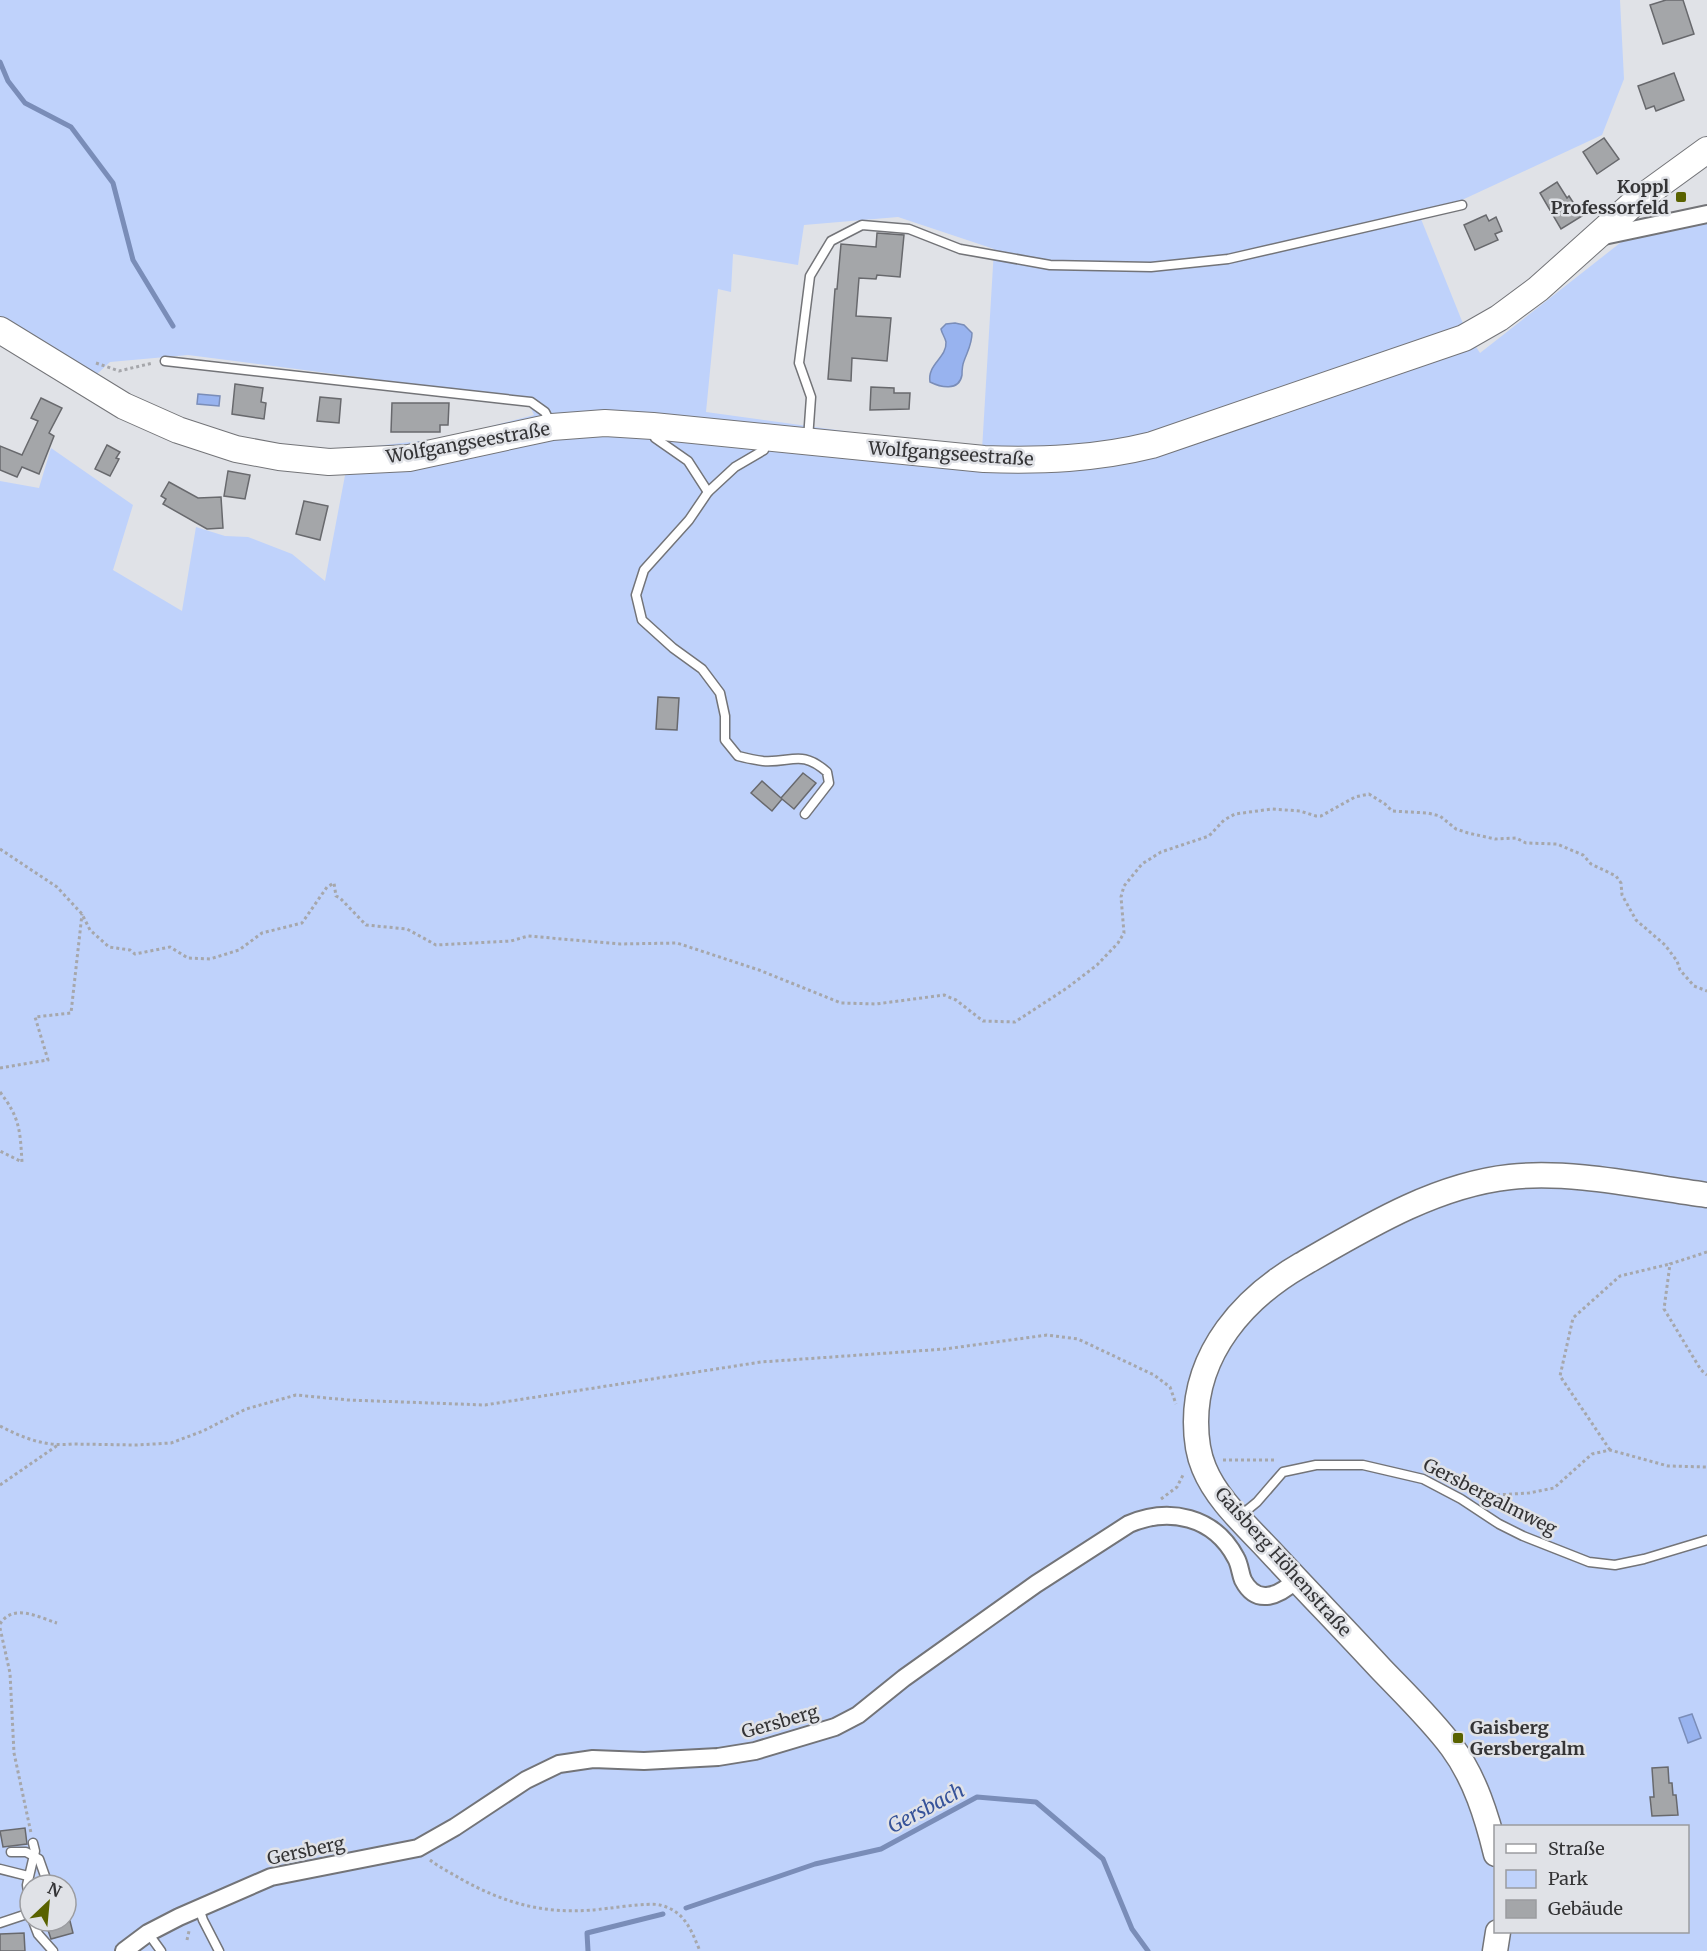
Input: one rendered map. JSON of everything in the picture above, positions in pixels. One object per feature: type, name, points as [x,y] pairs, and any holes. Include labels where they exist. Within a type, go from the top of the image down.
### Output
[{"type":"main road","name":"Wolfgangseestraße","points":[[0,330],[124,406],[178,430],[236,449],[279,457],[329,462],[409,458],[552,427],[604,423],[984,459],[1039,461],[1103,455],[1142,447],[1464,338],[1499,318],[1538,290],[1634,203],[1707,150]]},
{"type":"main road","name":"Gaisberg Höhenstraße","points":[[1494,1848],[1478,1796],[1465,1767],[1452,1747],[1238,1518],[1210,1481],[1200,1458],[1196,1427],[1199,1389],[1208,1362],[1221,1338],[1244,1308],[1262,1291],[1286,1274],[1390,1217],[1443,1194],[1475,1183],[1513,1176],[1544,1176],[1707,1195]]},
{"type":"main road","points":[[1495,1951],[1498,1933]]},
{"type":"street","points":[[1595,238],[1707,213]]},
{"type":"street","name":"Gersberg","points":[[124,1951],[148,1933],[199,1907],[271,1877],[418,1848],[455,1827],[526,1780],[559,1764],[592,1759],[644,1761],[718,1757],[754,1751],[835,1727],[858,1715],[904,1678],[1036,1584],[1129,1524],[1144,1518],[1176,1515],[1204,1526],[1225,1542],[1232,1551],[1243,1579],[1256,1594],[1272,1596],[1296,1580]]},
{"type":"lane","points":[[808,442],[811,397],[799,363],[810,276],[831,241],[862,225],[909,229],[960,249],[1050,265],[1151,267],[1228,259],[1462,205]]},
{"type":"lane","points":[[165,361],[531,402],[546,412],[552,427]]},
{"type":"lane","points":[[653,426],[655,438],[688,461],[708,492]]},
{"type":"lane","points":[[768,437],[765,450],[735,467],[708,492],[690,520],[644,570],[636,596],[642,620],[673,648],[702,669],[720,693],[725,716],[725,740],[738,756],[764,761],[797,757],[816,762],[827,772],[829,783],[805,814]]},
{"type":"lane","name":"Gersbergalmweg","points":[[1238,1518],[1257,1502],[1283,1472],[1316,1465],[1363,1465],[1384,1468],[1423,1479],[1523,1536],[1589,1562],[1615,1565],[1644,1559],[1707,1540]]},
{"type":"lane","points":[[29,1873],[34,1856],[33,1843]]},
{"type":"lane","points":[[11,1852],[26,1852],[34,1856],[42,1864],[44,1873]]},
{"type":"lane","points":[[0,1869],[18,1874]]},
{"type":"lane","points":[[199,1907],[202,1920],[219,1951]]},
{"type":"lane","points":[[0,1923],[18,1916]]},
{"type":"lane","points":[[38,1933],[53,1951]]},
{"type":"lane","points":[[148,1933],[161,1951]]},
{"type":"path","points":[[89,360],[119,371],[165,361]]},
{"type":"path","points":[[0,849],[57,887],[82,914],[90,930],[109,947],[130,950],[135,954],[170,947],[188,958],[210,959],[238,950],[262,933],[286,925],[302,923],[327,887],[334,883],[336,896],[366,925],[406,929],[436,945],[511,941],[528,936],[620,944],[677,943],[759,970],[841,1003],[876,1004],[944,995],[956,1000],[983,1021],[1016,1022],[1097,965],[1118,943],[1124,933],[1121,897],[1124,886],[1142,864],[1161,852],[1209,836],[1224,820],[1235,814],[1272,809],[1300,810],[1321,816],[1355,797],[1370,794],[1392,811],[1440,816],[1456,829],[1468,833],[1495,839],[1515,838],[1526,843],[1557,844],[1583,855],[1591,864],[1616,876],[1621,883],[1622,895],[1636,920],[1665,945],[1677,961],[1680,970],[1694,986],[1707,991]]},
{"type":"path","points":[[0,1068],[48,1060],[35,1017],[71,1013],[82,914]]},
{"type":"path","points":[[0,1092],[14,1110],[20,1133],[22,1162],[0,1151]]},
{"type":"path","points":[[1610,1450],[1560,1376],[1573,1318],[1620,1276],[1707,1252]]},
{"type":"path","points":[[1670,1264],[1664,1309],[1701,1370],[1707,1375]]},
{"type":"path","points":[[0,1426],[17,1436],[58,1445],[171,1443],[203,1431],[246,1409],[296,1395],[348,1400],[484,1405],[762,1362],[945,1349],[1047,1335],[1078,1339],[1154,1375],[1170,1387],[1177,1409]]},
{"type":"path","points":[[0,1485],[58,1445]]},
{"type":"path","points":[[1461,1499],[1529,1493],[1554,1488],[1592,1454],[1610,1450],[1668,1466],[1707,1467]]},
{"type":"path","points":[[1144,1518],[1152,1505],[1180,1484],[1189,1466],[1200,1458],[1248,1461],[1286,1459]]},
{"type":"path","points":[[33,1843],[14,1753],[10,1673],[0,1626],[4,1618],[14,1612],[30,1614],[57,1623]]},
{"type":"path","points":[[418,1848],[435,1864],[452,1874],[494,1896],[520,1905],[576,1911],[659,1904],[675,1911],[687,1922],[700,1951]]},
{"type":"green space","points":[[0,0],[1620,0],[1624,79],[1602,135],[1421,219],[1466,331],[1480,353],[1643,225],[1707,205],[1707,1951],[0,1951],[0,481],[39,488],[51,448],[133,505],[113,570],[182,611],[196,527],[225,536],[248,537],[292,554],[325,581],[350,449],[445,438],[534,415],[527,399],[188,355],[110,362],[97,374],[0,317]],"holes":[[[898,217],[994,249],[982,450],[706,412],[718,289],[731,292],[733,254],[798,265],[804,225]]]},
{"type":"shaded area","points":[[946,324],[964,325],[972,333],[971,344],[963,363],[960,380],[949,387],[930,382],[930,376],[931,370],[945,348],[946,342],[941,329]]},
{"type":"shaded area","points":[[198,394],[220,396],[219,406],[197,404]]},
{"type":"shaded area","points":[[1692,1714],[1701,1738],[1688,1743],[1679,1718]]},
{"type":"building","points":[[1666,0],[1683,0],[1694,34],[1663,44],[1650,5]]},
{"type":"building","points":[[1674,73],[1684,100],[1656,111],[1654,106],[1646,109],[1638,86]]},
{"type":"building","points":[[1604,138],[1619,159],[1597,174],[1583,152]]},
{"type":"building","points":[[1557,182],[1582,216],[1561,229],[1540,193]]},
{"type":"building","points":[[1486,215],[1489,221],[1496,217],[1502,231],[1495,234],[1498,240],[1475,250],[1464,225]]},
{"type":"building","points":[[877,233],[904,235],[900,277],[877,275],[876,279],[859,278],[856,316],[891,318],[887,361],[852,358],[851,381],[828,379],[841,244],[876,247]]},
{"type":"building","points":[[235,384],[263,388],[261,402],[266,403],[264,419],[232,414]]},
{"type":"building","points":[[871,387],[894,388],[894,393],[910,393],[909,409],[870,410]]},
{"type":"building","points":[[320,397],[341,399],[339,423],[317,421]]},
{"type":"building","points":[[41,398],[62,408],[49,433],[54,436],[39,474],[22,467],[17,477],[0,470],[0,446],[22,455],[38,421],[31,418]]},
{"type":"building","points":[[392,403],[449,403],[448,425],[440,425],[440,432],[391,432]]},
{"type":"building","points":[[107,445],[120,452],[110,476],[95,469]]},
{"type":"building","points":[[228,471],[250,475],[245,499],[224,496]]},
{"type":"building","points":[[169,482],[198,498],[221,497],[223,528],[207,529],[163,504],[166,499],[161,496]]},
{"type":"building","points":[[304,501],[328,506],[320,540],[296,534]]},
{"type":"building","points":[[658,697],[679,698],[677,730],[656,729]]},
{"type":"building","points":[[803,773],[816,783],[794,809],[782,799],[772,811],[751,793],[762,781],[781,798]]},
{"type":"building","points":[[1668,1767],[1669,1783],[1672,1783],[1673,1795],[1676,1795],[1678,1815],[1652,1816],[1650,1797],[1654,1797],[1652,1768]]},
{"type":"building","points":[[25,1828],[27,1844],[3,1847],[0,1831]]},
{"type":"building","points":[[24,1933],[25,1951],[0,1951],[0,1934]]},
{"type":"building","points":[[49,1933],[73,1933],[51,1939]]},
{"type":"waterway","points":[[0,62],[8,81],[25,103],[71,127],[113,183],[133,260],[173,326]]},
{"type":"waterway","name":"Gersbach","points":[[686,1908],[815,1864],[881,1849],[977,1797],[1036,1802],[1103,1859],[1132,1929],[1148,1951]]},
{"type":"waterway","name":"Gersbach","points":[[588,1951],[587,1933],[663,1914]]},
{"type":"place","name":"Koppl Professorfeld","points":[[1681,197]]},
{"type":"place","name":"Gaisberg Gersbergalm","points":[[1458,1738]]}]
